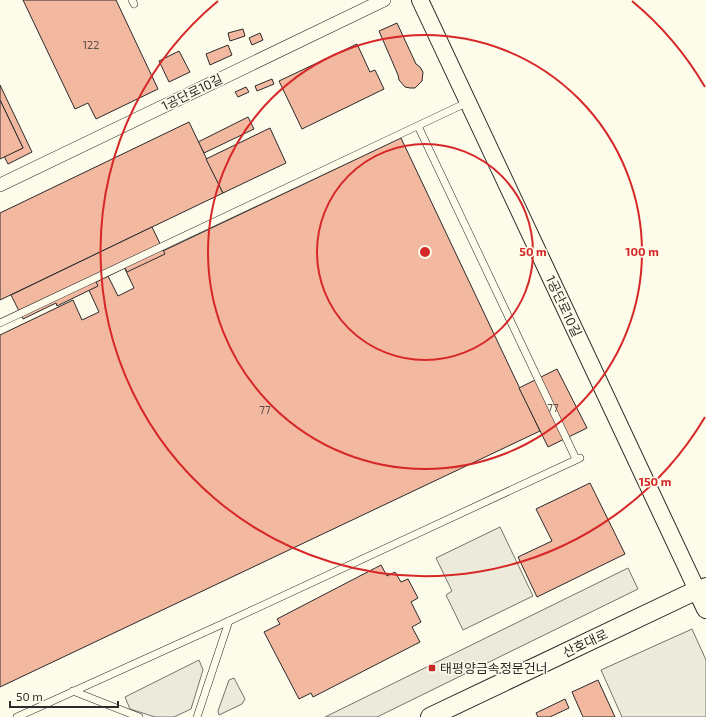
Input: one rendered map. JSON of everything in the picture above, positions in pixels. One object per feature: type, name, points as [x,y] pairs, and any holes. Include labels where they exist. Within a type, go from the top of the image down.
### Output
[{"type":"main road","name":"산호대로","points":[[430,717],[703,597]]},
{"type":"main road","name":"산호대로","points":[[459,717],[703,597]]},
{"type":"street","name":"1공단로10길","points":[[0,185],[384,0]]},
{"type":"street","name":"1공단로10길","points":[[420,0],[703,597]]},
{"type":"lane","points":[[0,324],[468,102]]},
{"type":"lane","points":[[17,717],[229,621],[578,459],[418,126]]},
{"type":"lane","points":[[197,717],[229,621]]},
{"type":"lane","points":[[74,691],[139,717]]},
{"type":"shaded area","points":[[500,527],[533,596],[463,630],[446,595],[452,591],[436,558]]},
{"type":"shaded area","points":[[628,568],[638,589],[377,717],[325,717]]},
{"type":"shaded area","points":[[692,629],[706,660],[706,717],[622,717],[601,670]]},
{"type":"shaded area","points":[[199,660],[203,670],[191,709],[174,717],[155,717],[130,709],[125,697]]},
{"type":"shaded area","points":[[234,678],[245,699],[242,704],[219,715],[218,711],[229,680]]},
{"type":"building","points":[[23,0],[116,0],[158,89],[96,119],[88,103],[75,109]]},
{"type":"building","points":[[397,23],[416,64],[423,72],[422,81],[415,88],[405,87],[399,80],[379,31]]},
{"type":"building","points":[[243,29],[245,36],[230,41],[228,33]]},
{"type":"building","points":[[260,33],[263,40],[252,45],[249,38]]},
{"type":"building","points":[[357,44],[370,72],[375,70],[384,89],[302,129],[279,81]]},
{"type":"building","points":[[228,45],[232,55],[210,65],[206,54]]},
{"type":"building","points":[[179,51],[190,72],[169,82],[159,61]]},
{"type":"building","points":[[272,79],[274,84],[257,91],[255,86]]},
{"type":"building","points":[[0,85],[32,152],[8,164],[4,156],[23,148],[0,100]]},
{"type":"building","points":[[246,87],[249,92],[238,97],[235,92]]},
{"type":"building","points":[[0,100],[23,148],[0,159]]},
{"type":"building","points":[[248,117],[254,129],[204,153],[198,142]]},
{"type":"building","points":[[189,122],[223,193],[0,300],[0,213]]},
{"type":"building","points":[[270,128],[286,163],[223,193],[206,159]]},
{"type":"building","points":[[401,138],[540,431],[0,687],[0,335],[73,300],[82,320],[99,312],[87,286],[108,276],[118,296],[134,288],[125,269]]},
{"type":"building","points":[[152,227],[165,254],[127,272],[125,268],[96,282],[98,286],[57,306],[56,303],[23,319],[11,295]]},
{"type":"building","points":[[557,369],[587,428],[548,447],[519,388]]},
{"type":"building","points":[[590,483],[625,554],[537,597],[518,557],[552,541],[536,509]]},
{"type":"building","points":[[381,565],[387,576],[395,572],[401,582],[408,579],[418,598],[411,602],[421,622],[412,627],[420,642],[313,697],[311,693],[299,699],[264,632],[280,624],[277,619]]},
{"type":"building","points":[[598,680],[615,717],[583,717],[572,692]]},
{"type":"building","points":[[565,699],[569,708],[550,717],[538,717],[536,713]]},
{"type":"place","name":"태평양금속정문건너","points":[[432,668]]}]
